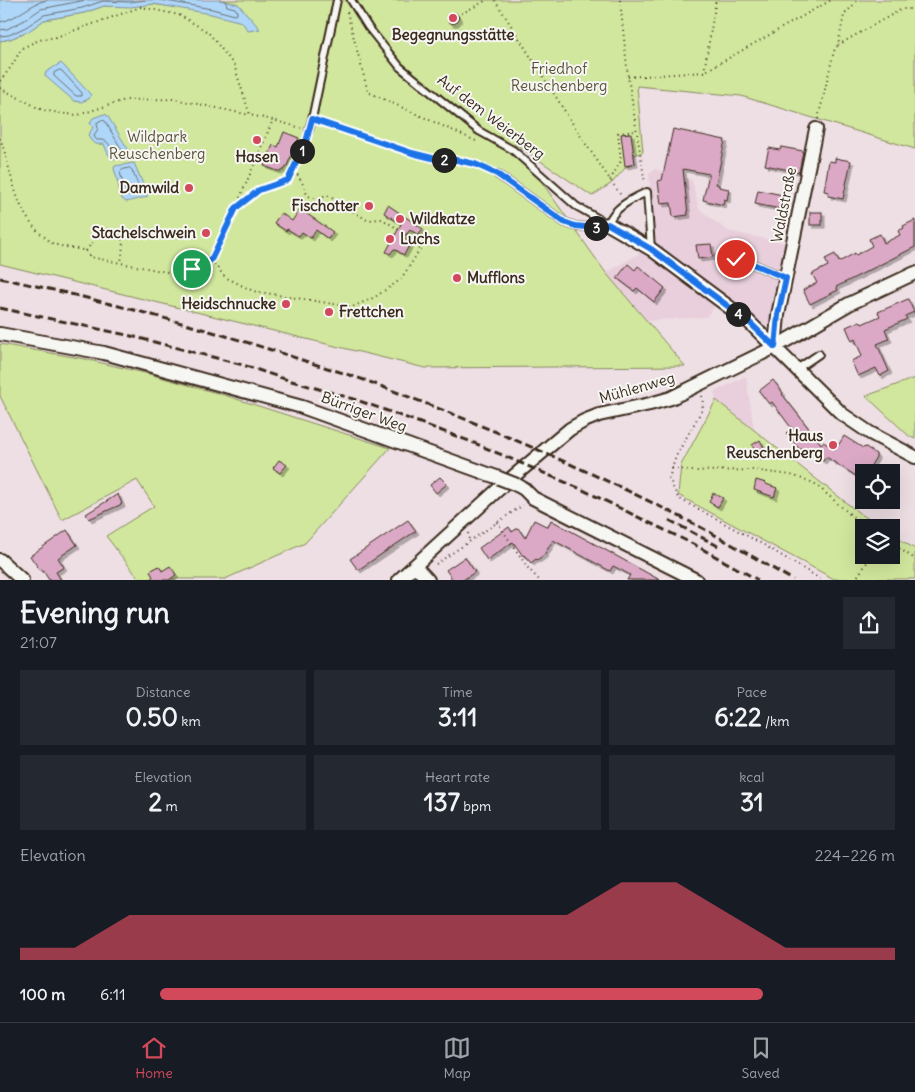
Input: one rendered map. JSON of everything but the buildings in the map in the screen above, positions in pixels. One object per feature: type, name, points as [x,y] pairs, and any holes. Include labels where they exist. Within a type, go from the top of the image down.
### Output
[{"type":"street","name":"Waldstraße","points":[[775,347],[778,315],[816,128]]},
{"type":"street","name":"Auf dem Weierberg","points":[[608,224],[651,249],[748,321],[842,414],[870,433],[915,457]]},
{"type":"street","name":"Mühlenweg","points":[[399,580],[421,573],[502,486],[570,429],[599,415],[671,398],[775,347],[849,304],[915,273]]},
{"type":"street","name":"Bürriger Weg","points":[[0,334],[104,353],[302,407],[517,485],[533,498],[696,580]]},
{"type":"street","points":[[0,560],[22,580]]},
{"type":"lane","points":[[309,130],[337,0]]},
{"type":"lane","name":"Auf dem Weierberg","points":[[351,0],[368,27],[400,67],[479,131],[513,150],[576,206],[608,224]]},
{"type":"lane","points":[[497,174],[564,222],[575,226],[597,228],[608,224],[610,217],[626,202],[647,192],[651,249]]},
{"type":"lane","points":[[725,258],[748,262],[786,278]]},
{"type":"lane","points":[[797,369],[819,354]]},
{"type":"path","points":[[457,16],[487,0]]},
{"type":"path","points":[[495,0],[626,202]]},
{"type":"path","points":[[620,0],[628,76],[647,192]]},
{"type":"path","points":[[704,72],[716,0]]},
{"type":"path","points":[[628,76],[704,72],[831,0]]},
{"type":"path","points":[[838,46],[844,15],[858,0]]},
{"type":"path","points":[[0,81],[22,48],[39,40],[56,37],[141,7],[179,15],[208,32],[234,65],[250,115]]},
{"type":"path","points":[[347,9],[368,92],[486,145]]},
{"type":"path","points":[[816,128],[834,51],[838,46],[902,9],[915,9]]},
{"type":"path","points":[[0,88],[42,110],[66,114],[78,115],[125,100],[174,99],[273,120],[309,130],[306,142],[288,180],[259,190],[236,208]]},
{"type":"path","points":[[312,119],[412,153],[440,160],[457,160],[475,164],[497,174]]},
{"type":"path","points":[[0,138],[5,152],[10,179],[24,213],[38,232],[52,243],[86,251],[90,257],[177,274],[211,260],[236,208],[273,120]]},
{"type":"path","points":[[610,180],[621,161],[618,133],[637,131]]},
{"type":"path","points":[[211,260],[225,277],[253,291],[352,307],[375,297],[400,280],[423,244],[382,219],[367,220],[327,195],[322,198],[313,198],[307,195],[294,169]]},
{"type":"path","points":[[86,251],[106,229],[114,230],[120,234],[123,246],[121,263]]},
{"type":"path","points":[[698,385],[704,403],[702,410],[676,456],[669,478],[678,498],[764,545],[822,580]]},
{"type":"path","points":[[672,468],[692,471],[752,470],[791,476],[814,483],[856,519]]},
{"type":"path","points":[[421,573],[533,498]]},
{"type":"path","points":[[497,522],[528,568],[540,580]]},
{"type":"path","points":[[900,549],[915,559]]},
{"type":"path","points":[[855,580],[866,564]]},
{"type":"shaded area","points":[[655,169],[692,180],[699,209],[728,231],[790,244],[772,329],[724,295],[706,317],[646,321],[606,273],[654,245],[649,174]]},
{"type":"shaded area","points":[[746,376],[754,430],[716,400],[714,392]]},
{"type":"green space","points":[[219,0],[915,0],[915,149],[741,96],[637,86],[643,152],[634,155],[635,164],[626,167],[612,183],[592,196],[514,143],[606,273],[685,366],[425,368],[0,264],[0,41],[29,31],[44,20],[84,13],[104,6],[117,6],[135,2],[248,16],[238,4]]},
{"type":"green space","points":[[0,344],[85,359],[149,374],[224,395],[390,448],[305,543],[225,579],[139,579],[106,536],[154,506],[137,480],[62,520],[0,396]]},
{"type":"green space","points":[[915,378],[915,439],[909,436],[866,396]]},
{"type":"green space","points":[[716,400],[869,519],[855,519],[855,564],[900,564],[900,540],[915,549],[915,579],[834,579],[678,495],[681,465]]},
{"type":"water","points":[[0,0],[219,0],[238,4],[260,29],[248,31],[242,22],[211,14],[154,4],[131,7],[104,6],[84,13],[44,20],[29,31],[0,41]]},
{"type":"water","points":[[61,63],[91,95],[89,99],[81,102],[74,101],[45,76],[46,72]]},
{"type":"water","points":[[104,114],[107,115],[131,154],[130,157],[112,158],[104,144],[94,143],[89,138],[88,135],[93,128],[90,123],[93,118]]},
{"type":"water","points":[[134,163],[147,197],[126,202],[122,199],[114,168],[115,166]]},
{"type":"railway","points":[[0,278],[76,295],[190,325],[351,375],[410,397],[580,468],[622,488],[704,529],[793,580]]},
{"type":"railway","points":[[0,308],[127,335],[243,365],[357,400],[472,442],[581,489],[695,545],[758,580]]},
{"type":"railway","points":[[669,520],[718,546]]},
{"type":"place","name":"Begegnungsstätte","points":[[453,18]]},
{"type":"place","name":"Hasen","points":[[257,140]]},
{"type":"place","name":"Damwild","points":[[189,188]]},
{"type":"place","name":"Fischotter","points":[[369,206]]},
{"type":"place","name":"Wildkatze","points":[[400,219]]},
{"type":"place","name":"Stachelschwein","points":[[206,233]]},
{"type":"place","name":"Luchs","points":[[390,239]]},
{"type":"place","name":"Mufflons","points":[[457,278]]},
{"type":"place","name":"Heidschnucke","points":[[286,304]]},
{"type":"place","name":"Frettchen","points":[[329,312]]},
{"type":"place","name":"Haus Reuschenberg","points":[[833,445]]},
{"type":"route","points":[[192,269],[211,260],[236,208],[259,190],[288,180],[306,142],[312,119],[412,153],[440,160],[457,160],[475,164],[497,174],[564,222],[575,226],[597,228],[608,224],[651,249],[748,321],[775,347],[778,315],[786,278],[765,268],[736,259]]},
{"type":"park label","name":"Friedhof Reuschenberg","points":[[559,78]]},
{"type":"park label","name":"Wildpark Reuschenberg","points":[[157,146]]}]
